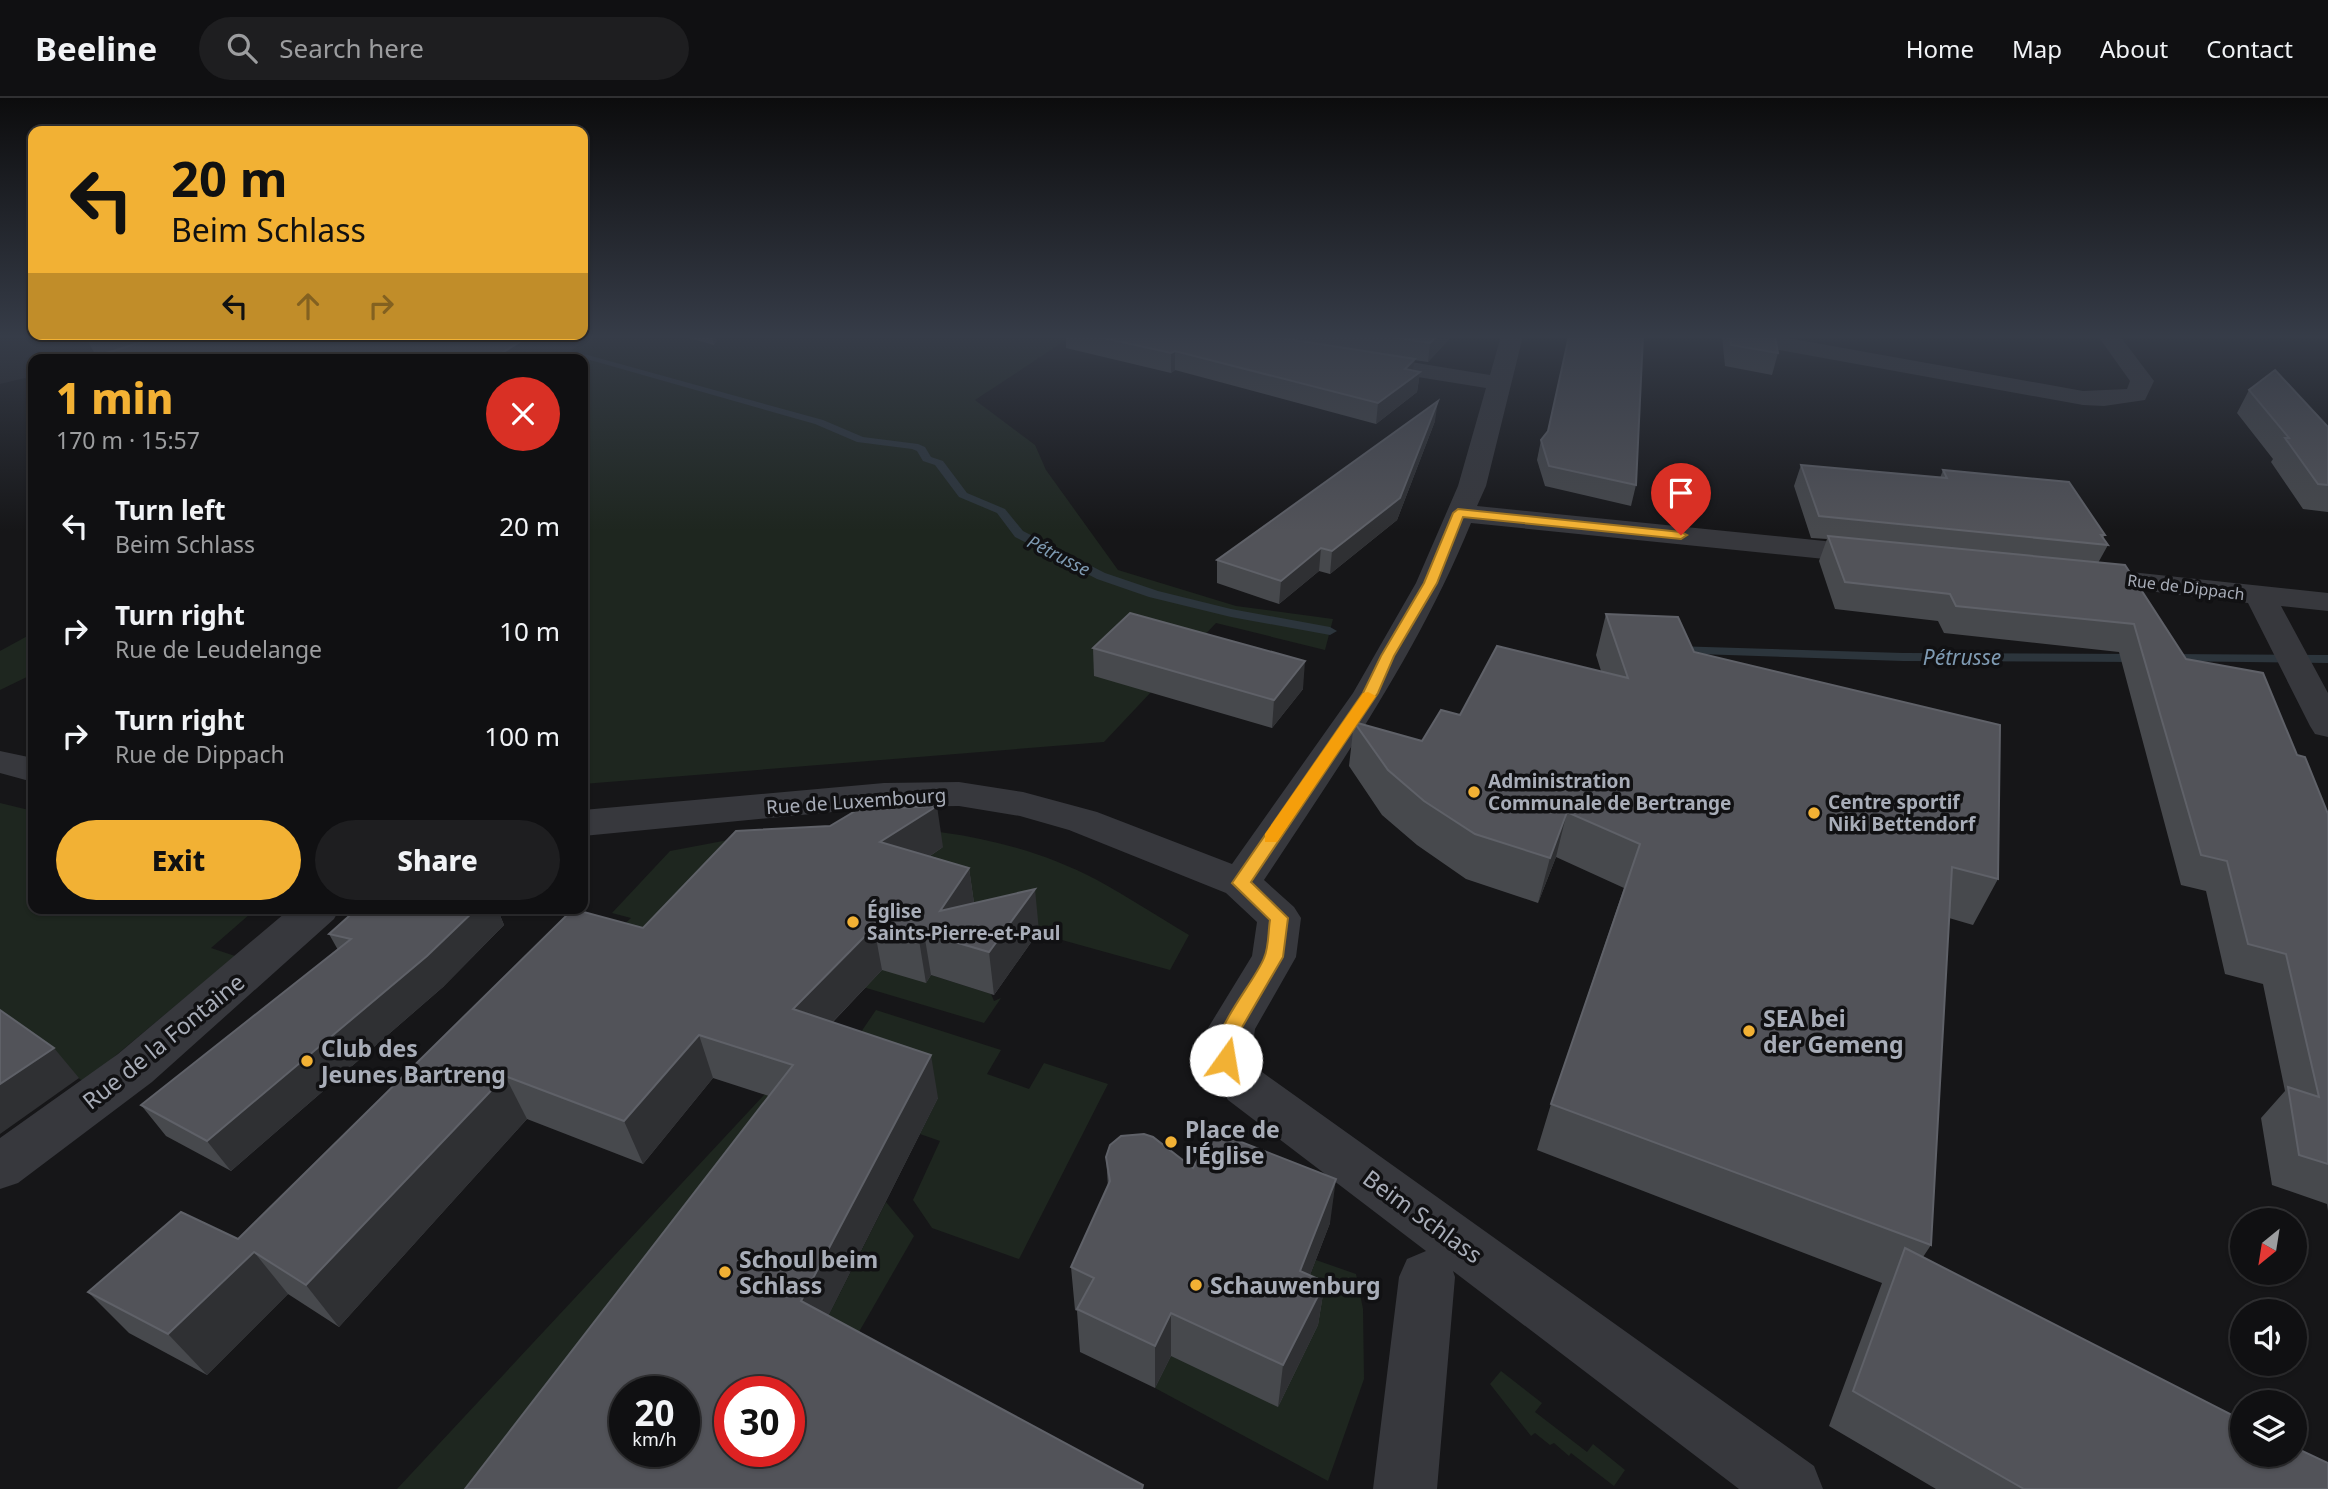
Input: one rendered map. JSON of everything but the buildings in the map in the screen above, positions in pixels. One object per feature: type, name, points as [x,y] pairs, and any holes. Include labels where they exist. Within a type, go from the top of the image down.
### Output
[{"type":"street","points":[[1241,883],[1370,693],[1430,583],[1458,513],[1472,486],[1493,401]]},
{"type":"street","points":[[1458,513],[1903,558]]},
{"type":"street","name":"Rue de Dippach","points":[[2054,573],[2328,602]]},
{"type":"street","points":[[2260,596],[2304,683],[2326,718]]},
{"type":"street","points":[[0,762],[28,769]]},
{"type":"street","name":"Rue de Luxembourg","points":[[588,823],[884,795],[959,794],[1023,804],[1083,821],[1241,883]]},
{"type":"street","name":"Beim Schlass","points":[[1241,883],[1279,918],[1274,957],[1232,1028],[1226,1060],[1245,1086],[1791,1489]]},
{"type":"street","name":"Rue de la Fontaine","points":[[0,1167],[135,1068],[312,914]]},
{"type":"street","points":[[1405,1489],[1427,1277]]},
{"type":"shaded area","points":[[588,401],[976,401],[1035,445],[1046,470],[1118,570],[1236,606],[1333,619],[1325,650],[1216,623],[1104,742],[588,784]]},
{"type":"shaded area","points":[[28,636],[28,676],[0,690],[0,651]]},
{"type":"shaded area","points":[[0,803],[28,810],[28,914],[250,914],[211,948],[235,956],[84,1082],[0,1023]]},
{"type":"shaded area","points":[[869,826],[928,830],[986,840],[1043,856],[1097,880],[1189,935],[1170,970],[1044,935],[1042,931],[1031,933],[725,912],[612,936],[631,918],[612,913],[670,851],[792,828]]},
{"type":"shaded area","points":[[870,958],[921,981],[926,982],[931,975],[991,994],[994,1001],[1001,998],[984,1023],[863,987]]},
{"type":"shaded area","points":[[876,1010],[1001,1050],[987,1074],[1029,1089],[1044,1063],[1108,1084],[1019,1259],[932,1228],[913,1200],[940,1141],[920,1134],[938,1098],[837,1064],[523,1489],[397,1489],[764,1095],[861,1032]]},
{"type":"shaded area","points":[[886,1202],[914,1236],[844,1358],[815,1342]]},
{"type":"shaded area","points":[[1316,1260],[1356,1274],[1363,1309],[1364,1379],[1328,1481],[1155,1388],[1171,1356],[1295,1314]]},
{"type":"shaded area","points":[[1501,1371],[1542,1403],[1535,1412],[1587,1452],[1593,1444],[1625,1470],[1614,1486],[1571,1453],[1569,1456],[1554,1443],[1550,1445],[1535,1433],[1531,1436],[1490,1384]]},
{"type":"waterway","name":"Pétrusse","points":[[745,401],[819,422],[861,440],[921,449],[927,459],[939,463],[963,495],[1001,511],[1019,534],[1101,576],[1154,594],[1231,613],[1330,631]]},
{"type":"waterway","name":"Pétrusse","points":[[1673,650],[1903,657],[2140,658]]},
{"type":"waterway","name":"Pétrusse","points":[[2166,658],[2328,659]]},
{"type":"slow traffic","points":[[1271,838],[1368,696]]},
{"type":"place","name":"Administration Communale de Bertrange","points":[[1474,792]]},
{"type":"place","name":"Centre sportif Niki Bettendorf","points":[[1814,813]]},
{"type":"place","name":"Église Saints-Pierre-et-Paul","points":[[853,922]]},
{"type":"place","name":"SEA bei der Gemeng","points":[[1749,1031]]},
{"type":"place","name":"Club des Jeunes Bartreng","points":[[307,1061]]},
{"type":"place","name":"Place de l'Église","points":[[1171,1142]]},
{"type":"place","name":"Schoul beim Schlass","points":[[725,1272]]},
{"type":"place","name":"Schauwenburg","points":[[1196,1285]]},
{"type":"route","points":[[1226,1060],[1232,1028],[1274,957],[1279,918],[1241,883],[1370,693],[1430,583],[1458,513],[1681,535]]}]
